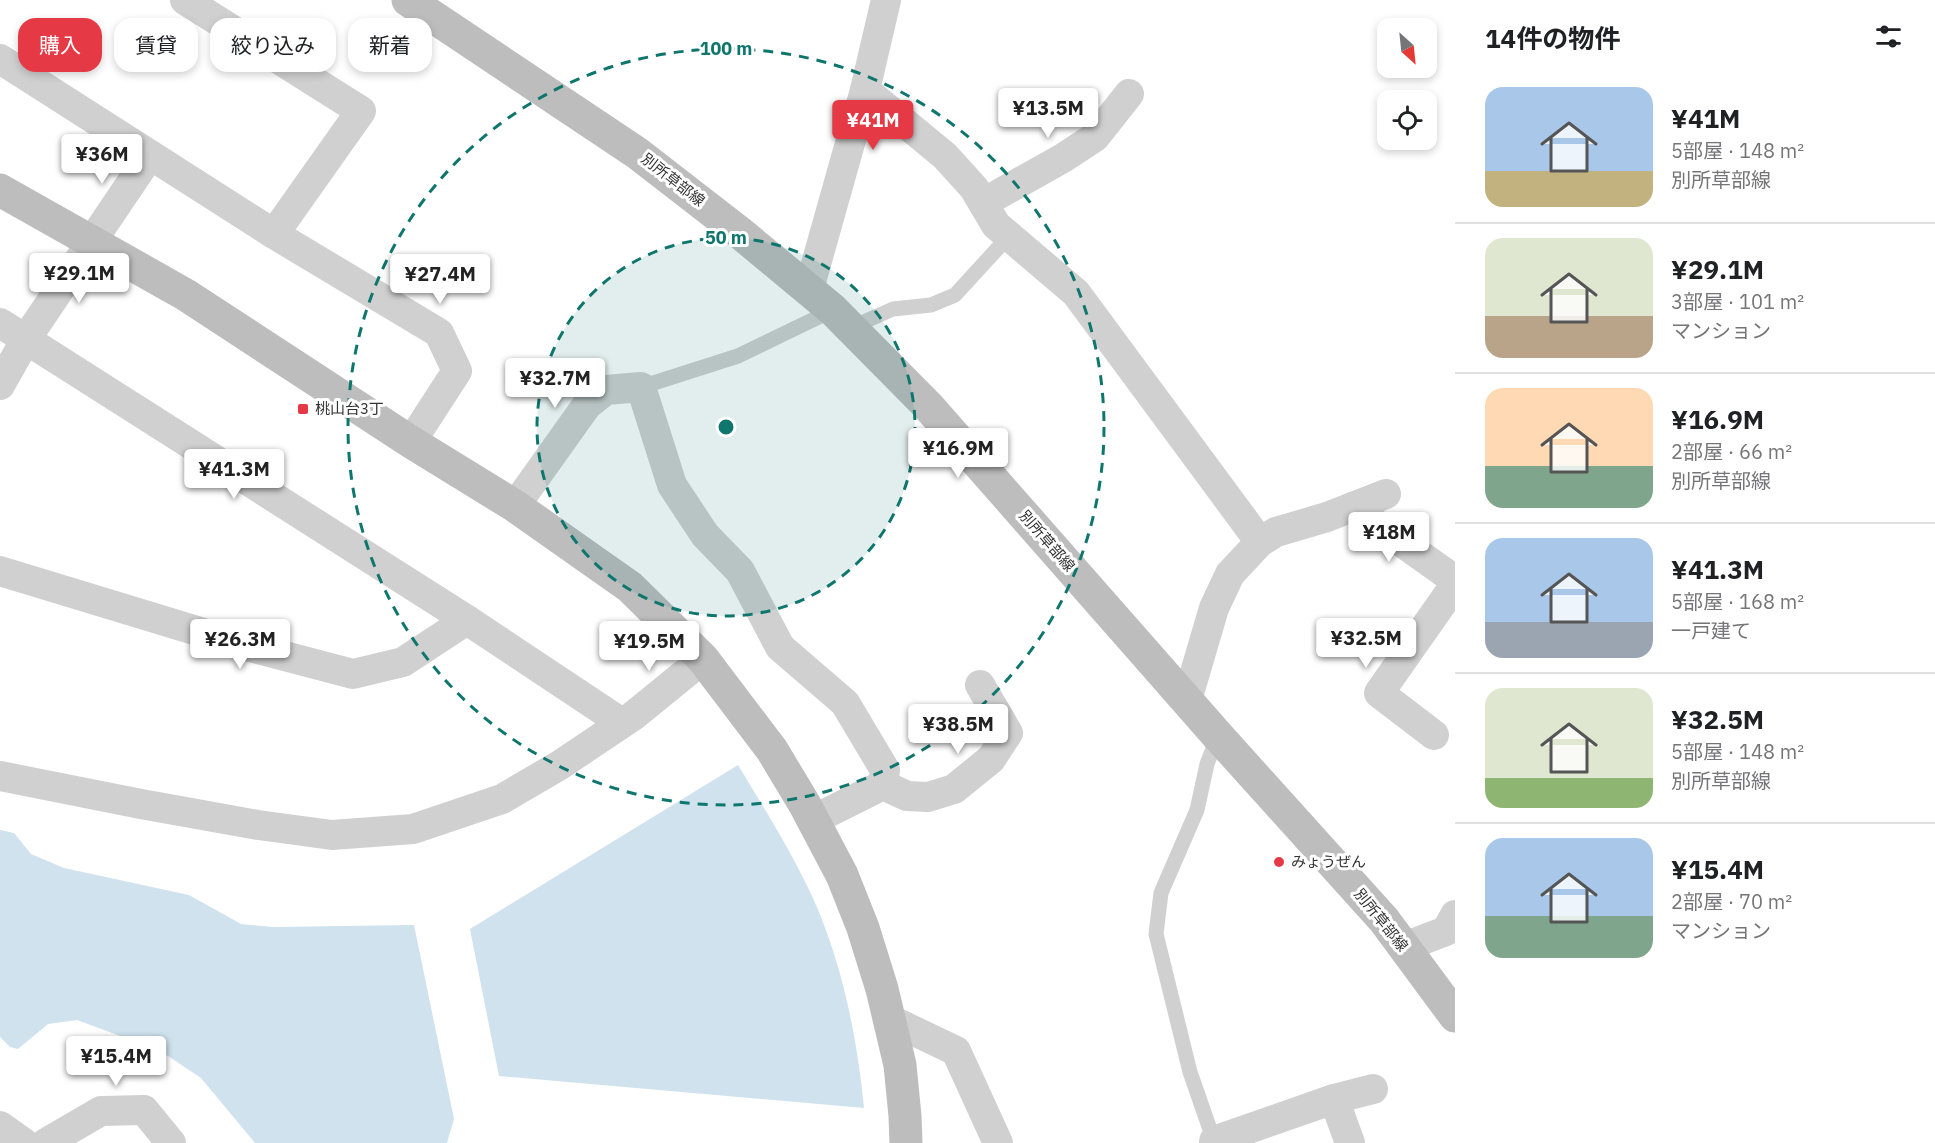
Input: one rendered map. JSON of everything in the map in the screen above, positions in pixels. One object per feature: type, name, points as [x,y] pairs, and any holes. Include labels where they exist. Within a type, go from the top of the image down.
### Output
[{"type":"main road","name":"別所草部線","points":[[408,0],[638,153],[831,309],[928,406],[1384,920],[1455,1016]]},
{"type":"main road","points":[[0,190],[186,294],[411,442],[515,506],[630,587],[703,659],[771,750],[813,820],[842,875],[863,928],[900,1065],[906,1116],[906,1143]]},
{"type":"street","points":[[185,0],[362,111],[274,234]]},
{"type":"street","points":[[831,309],[865,90],[886,0]]},
{"type":"street","points":[[0,59],[274,234],[440,333],[457,371],[411,442]]},
{"type":"street","points":[[865,90],[945,156],[974,188],[996,225],[1076,293],[1260,542]]},
{"type":"street","points":[[983,203],[1063,158],[1095,137],[1129,94]]},
{"type":"street","points":[[0,385],[26,339],[150,155]]},
{"type":"street","points":[[0,323],[467,620],[622,723]]},
{"type":"street","points":[[515,506],[587,405],[606,390],[641,387],[672,485],[705,535],[740,572],[780,647],[845,703],[885,770],[883,785]]},
{"type":"street","points":[[1187,700],[1214,608],[1230,574],[1260,542],[1276,532],[1327,517],[1386,494]]},
{"type":"street","points":[[1352,507],[1455,583],[1378,693],[1434,735]]},
{"type":"street","points":[[0,571],[250,647],[352,675],[403,662],[467,620]]},
{"type":"street","points":[[0,776],[153,807],[332,835],[413,829],[502,799],[560,765],[622,723],[703,659]]},
{"type":"street","points":[[883,785],[907,796],[928,797],[954,789],[991,759],[1008,733],[980,685]]},
{"type":"street","points":[[813,820],[883,785]]},
{"type":"street","points":[[1404,947],[1446,931],[1455,915]]},
{"type":"street","points":[[889,1019],[956,1051],[998,1143]]},
{"type":"street","points":[[1214,1142],[1334,1099],[1373,1089]]},
{"type":"street","points":[[1334,1099],[1350,1143]]},
{"type":"street","points":[[46,1143],[101,1111],[144,1110],[171,1143]]},
{"type":"street","points":[[0,1126],[24,1143]]},
{"type":"lane","points":[[641,387],[738,356],[831,309],[893,309],[931,306],[955,295],[1009,236]]},
{"type":"lane","points":[[1214,1142],[1190,1072],[1156,934],[1161,893],[1197,810],[1207,764],[1218,735]]},
{"type":"water","points":[[738,765],[795,863],[823,921],[847,1000],[864,1108],[499,1076],[470,929]]},
{"type":"water","points":[[0,830],[14,833],[31,854],[64,868],[189,895],[241,924],[273,927],[414,925],[454,1119],[447,1143],[255,1143],[201,1078],[168,1056],[131,1040],[77,1020],[48,1024],[18,1049],[10,1047],[0,1037]]},
{"type":"place","name":"桃山台3丁","points":[[303,409]]},
{"type":"place","name":"みょうぜん","points":[[1279,862]]}]
